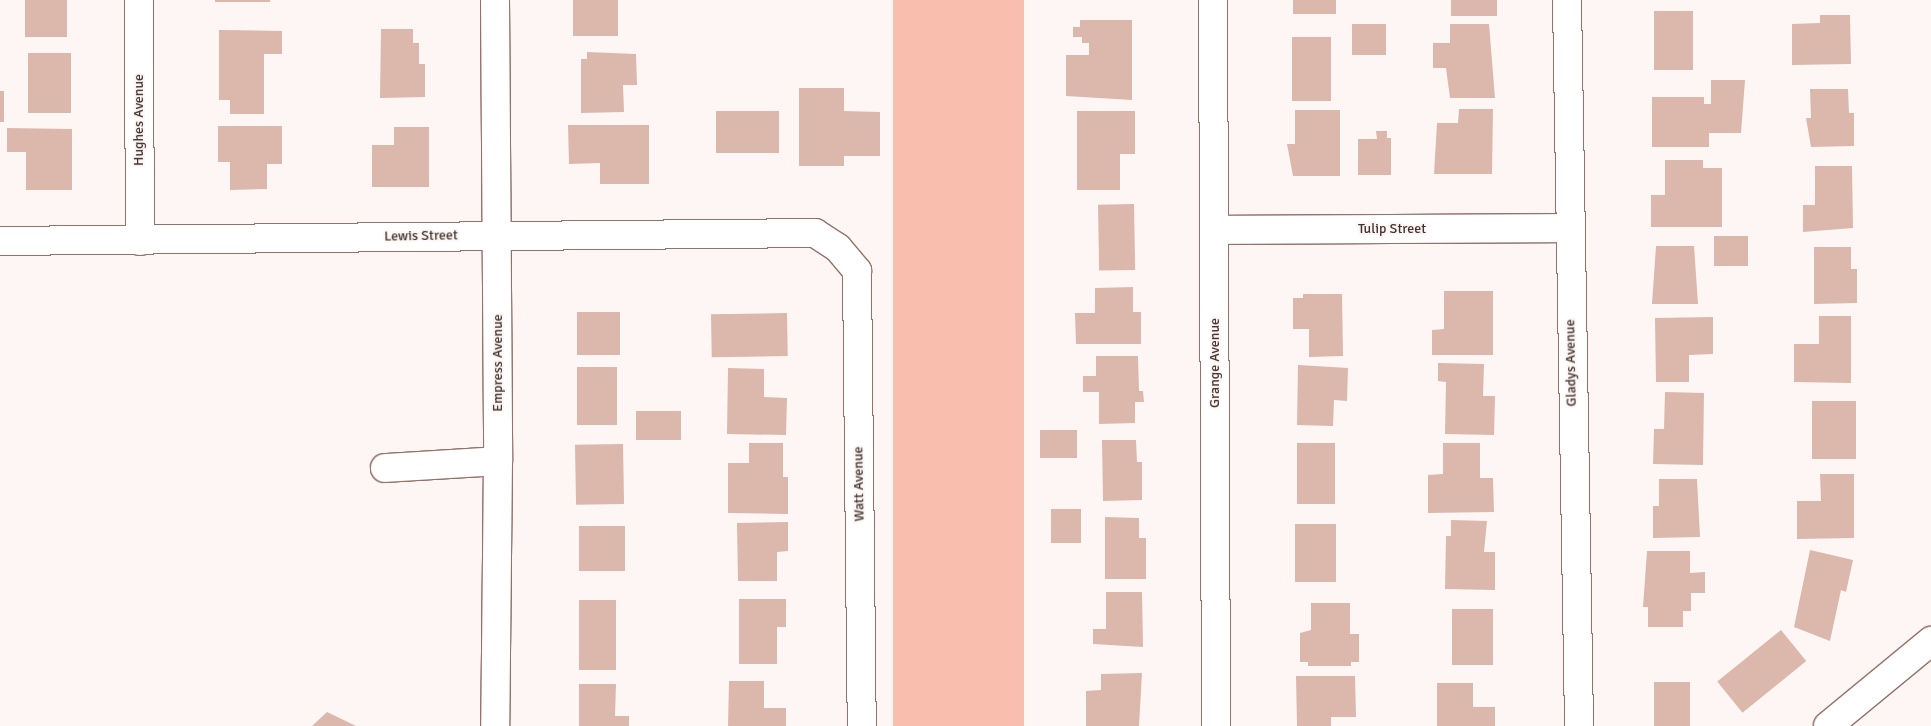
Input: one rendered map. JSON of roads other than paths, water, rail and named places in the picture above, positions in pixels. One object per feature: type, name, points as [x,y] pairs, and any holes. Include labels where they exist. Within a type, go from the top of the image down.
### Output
[{"type":"street","name":"Hughes Avenue","points":[[139,0],[140,240]]},
{"type":"street","name":"Empress Avenue","points":[[495,0],[498,461],[495,726]]},
{"type":"street","name":"Grange Avenue","points":[[1212,0],[1215,230],[1216,726]]},
{"type":"street","name":"Gladys Avenue","points":[[1567,0],[1568,228],[1579,726]]},
{"type":"street","name":"Tulip Street","points":[[1215,230],[1568,228]]},
{"type":"street","name":"Lewis Street","points":[[0,240],[815,233],[838,248]]},
{"type":"street","name":"Watt Avenue","points":[[838,248],[857,271],[862,726]]},
{"type":"street","points":[[385,468],[498,461]]},
{"type":"street","points":[[1828,726],[1931,641]]}]
